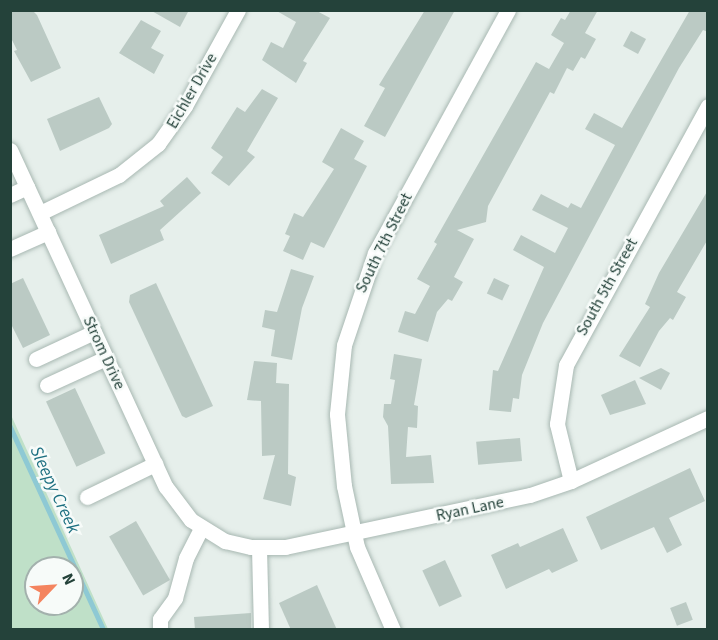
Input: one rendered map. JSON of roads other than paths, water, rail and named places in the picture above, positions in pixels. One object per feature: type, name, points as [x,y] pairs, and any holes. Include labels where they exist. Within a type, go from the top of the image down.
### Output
[{"type":"street","name":"Eichler Drive","points":[[40,213],[118,175],[158,144],[186,106],[238,10]]},
{"type":"street","name":"South 7th Street","points":[[393,630],[353,534],[337,424],[342,355],[352,313],[380,245],[508,10]]},
{"type":"street","name":"South 5th Street","points":[[571,481],[557,424],[566,365],[708,106]]},
{"type":"street","name":"Strom Drive","points":[[10,150],[155,464],[177,504],[201,528],[219,539]]},
{"type":"street","points":[[10,195],[27,187]]},
{"type":"street","points":[[10,249],[48,232]]},
{"type":"street","points":[[36,359],[94,332]]},
{"type":"street","points":[[48,385],[106,358]]},
{"type":"street","name":"Ryan Lane","points":[[219,539],[259,548],[285,548],[521,498],[571,481],[708,418]]},
{"type":"street","points":[[87,497],[155,464]]},
{"type":"street","points":[[160,630],[160,619],[175,598],[186,558],[201,528]]},
{"type":"street","points":[[259,548],[261,630]]},
{"type":"waterway","name":"Sleepy Creek","points":[[10,426],[104,630]]}]
